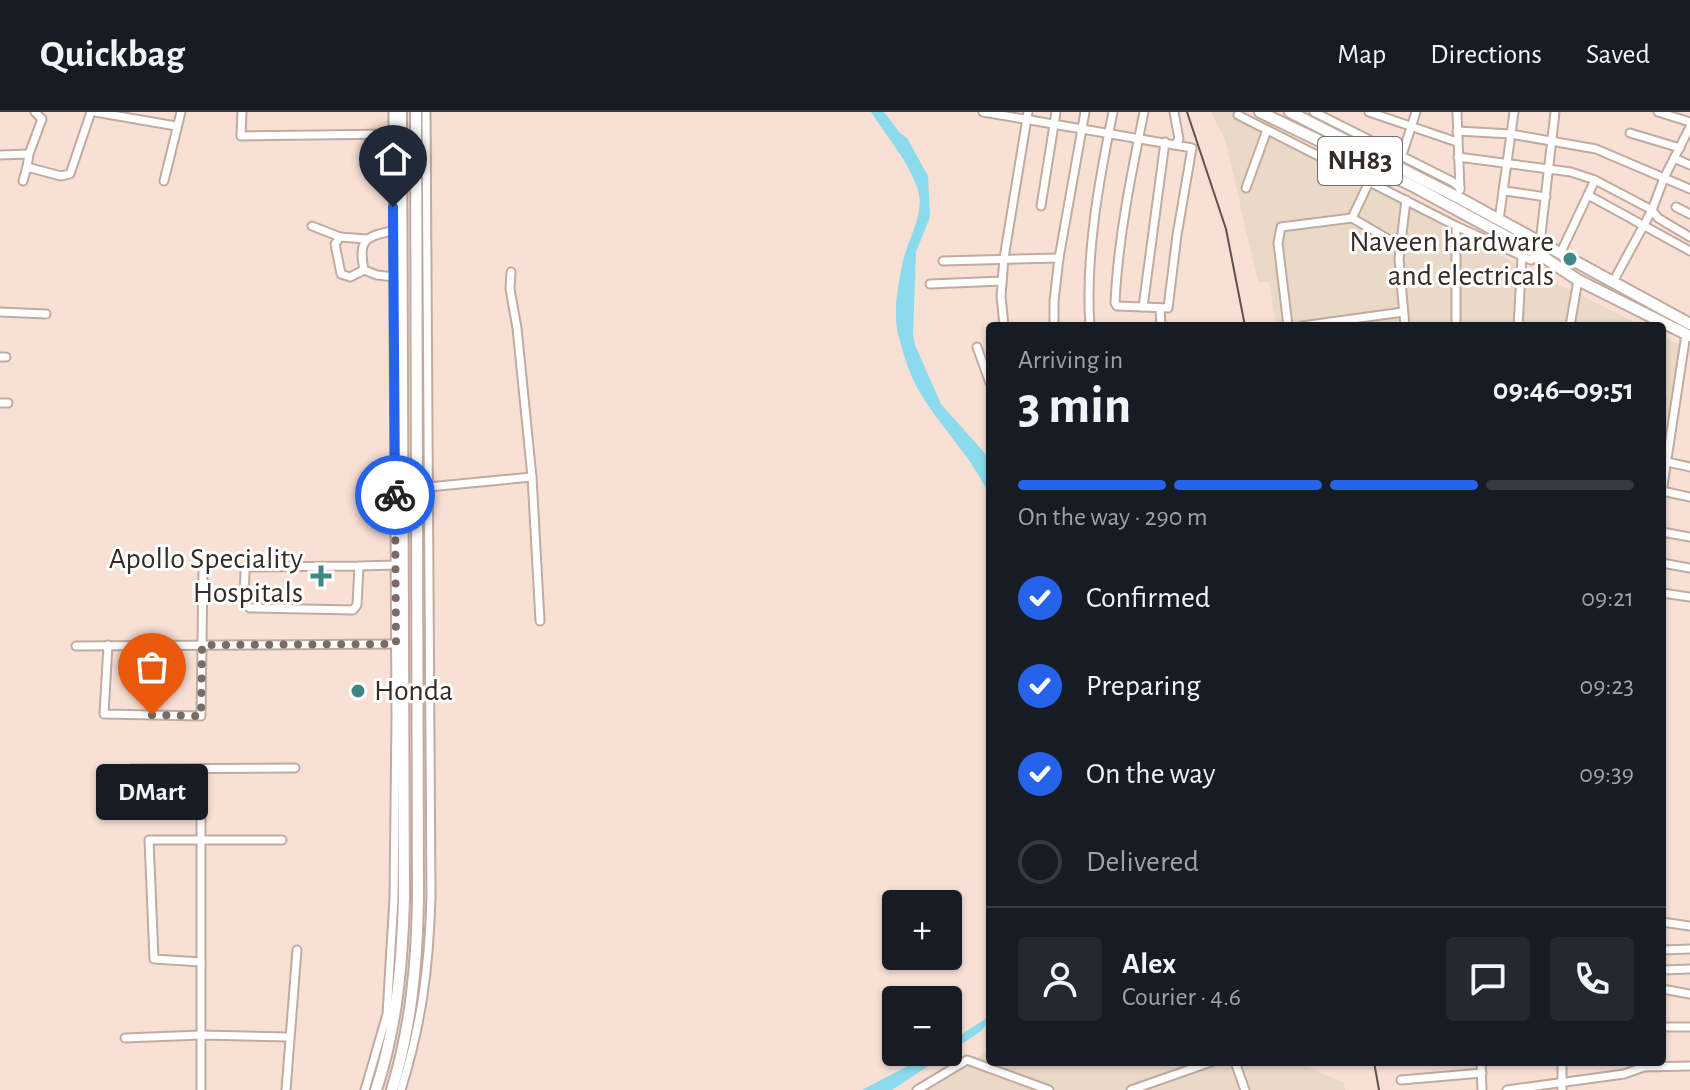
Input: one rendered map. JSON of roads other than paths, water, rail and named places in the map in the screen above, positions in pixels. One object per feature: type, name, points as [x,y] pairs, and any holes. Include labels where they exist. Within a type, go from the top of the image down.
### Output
[{"type":"highway","points":[[376,1090],[396,1014],[402,966],[401,112]]},
{"type":"highway","points":[[392,1090],[410,1014],[417,951],[416,112]]},
{"type":"highway","name":"NH83","points":[[1260,112],[1415,187],[1522,251],[1542,256],[1578,280],[1657,322]]},
{"type":"highway","name":"NH83","points":[[1290,112],[1439,187],[1460,193],[1499,220],[1613,282],[1689,331]]},
{"type":"highway","name":"NH83","points":[[1666,325],[1689,331]]},
{"type":"highway","points":[[395,347],[403,357]]},
{"type":"street","points":[[23,181],[42,119],[35,112]]},
{"type":"street","points":[[27,167],[61,176],[70,174],[93,112],[176,126]]},
{"type":"street","points":[[164,181],[181,112]]},
{"type":"street","points":[[242,112],[241,136],[393,134]]},
{"type":"street","points":[[365,1090],[387,1014],[392,966],[396,644],[393,112]]},
{"type":"street","points":[[401,1090],[422,1014],[429,965],[431,887],[426,112]]},
{"type":"street","points":[[983,112],[1027,115],[1054,124],[1138,139],[1165,142],[1192,148],[1168,308],[1117,306],[1115,303],[1125,209],[1138,139],[1144,112]]},
{"type":"street","points":[[1041,206],[1056,112]]},
{"type":"street","points":[[1054,322],[1059,258],[1085,112]]},
{"type":"street","points":[[1090,322],[1087,288],[1113,112]]},
{"type":"street","points":[[1174,112],[1179,139],[1175,145]]},
{"type":"street","points":[[1314,112],[1453,182],[1460,193]]},
{"type":"street","points":[[1369,112],[1457,142]]},
{"type":"street","points":[[1402,155],[1416,112]]},
{"type":"street","points":[[1457,112],[1460,193]]},
{"type":"street","points":[[1499,220],[1514,112]]},
{"type":"street","points":[[1540,243],[1555,112]]},
{"type":"street","points":[[1613,282],[1652,210],[1674,158],[1684,145],[1690,124],[1658,112]]},
{"type":"street","points":[[1004,322],[1004,258],[1027,115]]},
{"type":"street","points":[[1238,115],[1456,226],[1522,251],[1518,322]]},
{"type":"street","points":[[1246,188],[1267,130]]},
{"type":"street","points":[[1457,131],[1552,139],[1596,149],[1690,189]]},
{"type":"street","points":[[1630,133],[1684,145]]},
{"type":"street","points":[[1143,307],[1165,142]]},
{"type":"street","points":[[0,155],[29,154]]},
{"type":"street","points":[[1458,157],[1549,167],[1595,180],[1652,210],[1658,218],[1690,237]]},
{"type":"street","points":[[1674,158],[1690,165]]},
{"type":"street","points":[[1560,254],[1595,180]]},
{"type":"street","points":[[1352,218],[1369,182]]},
{"type":"street","points":[[1505,191],[1546,197]]},
{"type":"street","points":[[1588,195],[1690,251]]},
{"type":"street","points":[[1404,322],[1400,246],[1406,200]]},
{"type":"street","points":[[1676,207],[1690,214]]},
{"type":"street","points":[[1288,322],[1278,243],[1281,227],[1352,218],[1400,246]]},
{"type":"street","points":[[312,226],[340,237],[366,239],[393,231]]},
{"type":"street","points":[[1456,226],[1456,322]]},
{"type":"street","points":[[340,237],[335,241],[341,274],[350,277],[364,270],[394,277]]},
{"type":"street","points":[[364,270],[362,252],[366,239]]},
{"type":"street","points":[[943,261],[1059,258]]},
{"type":"street","points":[[511,272],[510,289],[517,328],[532,477],[540,621]]},
{"type":"street","points":[[1571,322],[1578,280]]},
{"type":"street","points":[[930,284],[1002,281]]},
{"type":"street","points":[[1160,308],[1161,322]]},
{"type":"street","points":[[0,312],[46,314]]},
{"type":"street","points":[[1349,322],[1403,312]]},
{"type":"street","points":[[1666,468],[1689,331]]},
{"type":"street","points":[[977,347],[986,372]]},
{"type":"street","points":[[1667,462],[1690,467]]},
{"type":"street","points":[[428,487],[532,477]]},
{"type":"street","points":[[1666,493],[1690,497]]},
{"type":"street","points":[[1666,533],[1690,537]]},
{"type":"street","points":[[1666,564],[1690,568]]},
{"type":"street","points":[[359,566],[357,605],[353,610],[250,608],[244,604],[245,571],[251,566],[396,565]]},
{"type":"street","points":[[108,645],[104,714],[201,716],[203,568]]},
{"type":"street","points":[[1666,594],[1690,597]]},
{"type":"street","points":[[76,646],[396,644]]},
{"type":"street","points":[[131,769],[295,768]]},
{"type":"street","points":[[201,769],[201,1090]]},
{"type":"street","points":[[201,962],[154,959],[149,840],[282,840]]},
{"type":"street","points":[[1666,923],[1690,926]]},
{"type":"street","points":[[1666,950],[1690,949]]},
{"type":"street","points":[[286,1090],[297,950]]},
{"type":"street","points":[[1666,970],[1690,969]]},
{"type":"street","points":[[1666,990],[1690,994]]},
{"type":"street","points":[[1666,1027],[1690,1027]]},
{"type":"street","points":[[125,1038],[201,1035],[288,1037]]},
{"type":"street","points":[[917,1090],[967,1060],[1049,1090]]},
{"type":"street","points":[[1131,1090],[1200,1066]]},
{"type":"street","points":[[1236,1066],[1245,1090]]},
{"type":"street","points":[[1481,1066],[1482,1090]]},
{"type":"street","points":[[1562,1066],[1562,1090]]},
{"type":"street","points":[[1507,1090],[1624,1074],[1644,1067],[1690,1066]]},
{"type":"street","points":[[1401,1080],[1482,1073]]},
{"type":"water","points":[[871,112],[884,112],[907,138],[928,176],[930,217],[916,252],[913,335],[941,404],[986,455],[986,489],[919,391],[898,334],[897,298],[903,261],[918,217],[920,199],[897,150]]},
{"type":"water","points":[[986,1019],[986,1025],[962,1044],[962,1034]]},
{"type":"water","points":[[907,1066],[928,1066],[892,1090],[862,1090]]},
{"type":"railway","points":[[1187,112],[1226,229],[1244,322]]},
{"type":"railway","points":[[1375,1066],[1379,1090]]},
{"type":"place","name":"Naveen hardware and electricals","points":[[1570,259]]},
{"type":"place","name":"Apollo Speciality Hospitals","points":[[321,576]]},
{"type":"place","name":"Honda","points":[[358,691]]},
{"type":"place","name":"DMart","points":[[152,715]]}]
